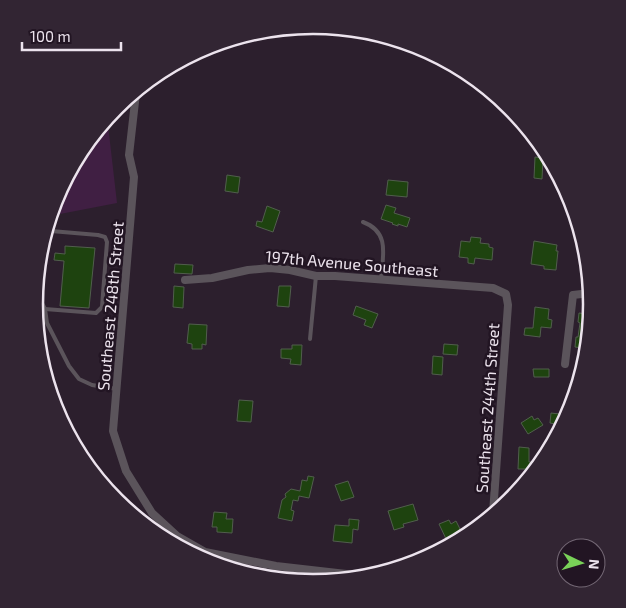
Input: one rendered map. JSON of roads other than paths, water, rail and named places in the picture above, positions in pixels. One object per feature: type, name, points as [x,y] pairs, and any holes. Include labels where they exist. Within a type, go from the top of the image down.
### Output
[{"type":"street","name":"Southeast 248th Street","points":[[135,101],[129,155],[134,176],[114,432],[126,471],[152,514],[178,536],[202,550]]},
{"type":"street","name":"197th Avenue Southeast","points":[[185,280],[212,278],[248,270],[270,268],[316,276],[493,288],[506,294],[508,305]]},
{"type":"street","points":[[566,364],[572,295],[583,294]]},
{"type":"street","name":"Southeast 244th Street","points":[[494,505],[508,305]]},
{"type":"street","name":"Southeast 248th Street","points":[[206,552],[265,564],[343,573]]},
{"type":"lane","points":[[363,222],[377,229],[382,239],[381,279]]},
{"type":"lane","points":[[45,309],[96,313],[102,307],[107,242],[105,237],[53,231]]},
{"type":"lane","points":[[310,339],[316,276]]},
{"type":"lane","points":[[43,305],[47,323],[69,366],[79,379],[92,385],[117,389]]},
{"type":"lane","points":[[264,570],[265,564]]}]
